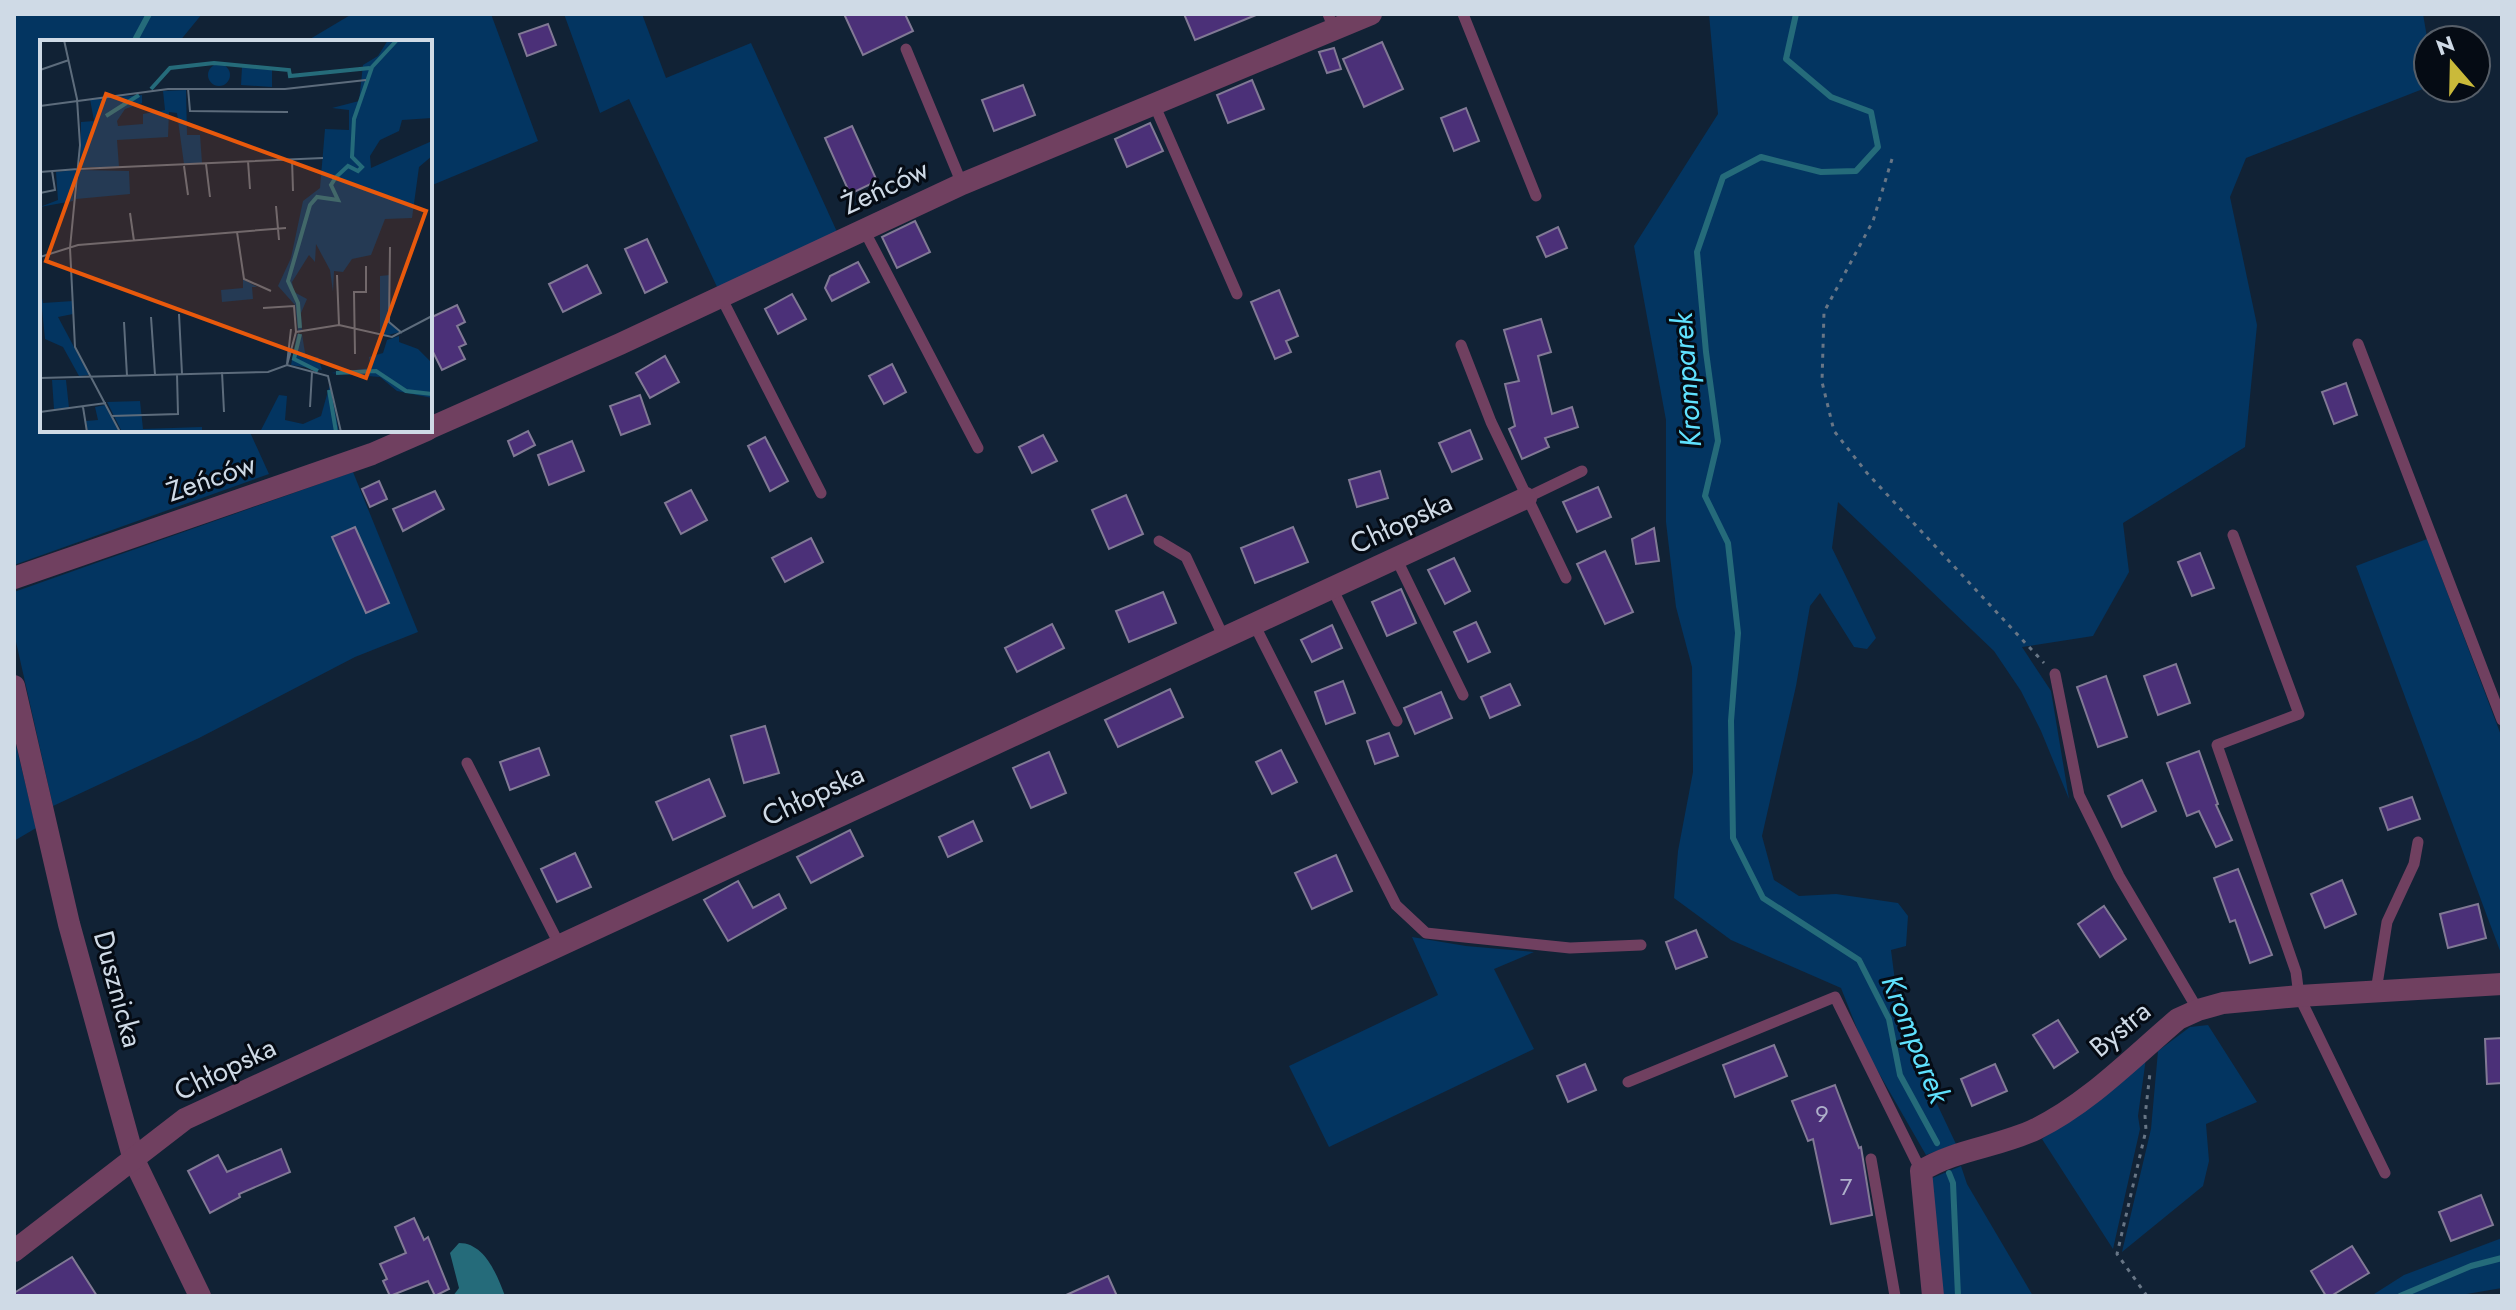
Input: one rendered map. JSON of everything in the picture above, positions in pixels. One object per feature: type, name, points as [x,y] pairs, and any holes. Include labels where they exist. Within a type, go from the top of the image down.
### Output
[{"type":"street","name":"Żeńców","points":[[432,427],[962,184],[1154,104],[1331,22],[1371,14]]},
{"type":"street","name":"Żeńców","points":[[14,578],[372,454],[421,432]]},
{"type":"street","name":"Chłopska","points":[[14,1251],[185,1119],[1526,498]]},
{"type":"street","name":"Dusznicka","points":[[14,686],[69,924],[134,1160],[200,1296]]},
{"type":"street","name":"Bystra","points":[[1921,1171],[1940,1159],[2006,1143],[2038,1128],[2068,1110],[2178,1019],[2198,1010],[2223,1003],[2299,996],[2502,984]]},
{"type":"street","points":[[1921,1171],[1933,1296]]},
{"type":"lane","points":[[1463,14],[1536,196]]},
{"type":"lane","points":[[906,49],[962,184]]},
{"type":"lane","points":[[1154,104],[1237,294]]},
{"type":"lane","points":[[864,230],[978,448]]},
{"type":"lane","points":[[721,297],[821,493]]},
{"type":"lane","points":[[2358,344],[2502,720]]},
{"type":"lane","points":[[1461,345],[1491,422],[1566,578]]},
{"type":"lane","points":[[1526,498],[1582,471]]},
{"type":"lane","points":[[2233,535],[2299,714],[2217,745],[2296,972],[2299,996],[2385,1173]]},
{"type":"lane","points":[[1159,541],[1186,557],[1224,638]]},
{"type":"lane","points":[[1396,558],[1463,695]]},
{"type":"lane","points":[[1332,588],[1397,721]]},
{"type":"lane","points":[[1254,624],[1396,905],[1426,933],[1570,948],[1641,945]]},
{"type":"lane","points":[[2055,674],[2079,795],[2119,876],[2198,1010]]},
{"type":"lane","points":[[467,763],[560,946]]},
{"type":"lane","points":[[2376,991],[2387,922],[2414,864],[2418,842]]},
{"type":"lane","points":[[1628,1082],[1835,997],[1921,1171]]},
{"type":"lane","points":[[1871,1159],[1895,1296]]},
{"type":"path","points":[[1892,159],[1873,221],[1824,312],[1822,382],[1834,431],[1878,485],[2055,674]]},
{"type":"path","points":[[2147,1045],[2151,1063],[2146,1130],[2117,1254],[2147,1296]]},
{"type":"shaded area","points":[[20,14],[202,14],[181,40],[40,40],[40,432],[250,432],[269,474],[14,565],[14,17]]},
{"type":"shaded area","points":[[352,14],[491,14],[538,141],[432,185],[432,40],[308,40]]},
{"type":"shaded area","points":[[564,14],[642,14],[666,78],[751,43],[838,234],[718,289],[629,99],[600,113]]},
{"type":"shaded area","points":[[1709,14],[2423,14],[2425,24],[2412,24],[2412,93],[2246,158],[2230,197],[2257,325],[2245,447],[2123,523],[2129,572],[2093,636],[2022,647],[2051,691],[2069,799],[2021,691],[1994,651],[1838,502],[1832,548],[1876,638],[1867,649],[1854,647],[1820,593],[1810,606],[1796,686],[1762,836],[1774,880],[1799,896],[1836,894],[1898,903],[1908,916],[1906,946],[1891,950],[1901,1028],[1956,1144],[1926,1155],[1865,1049],[1841,988],[1731,940],[1674,898],[1678,851],[1693,772],[1692,667],[1676,607],[1666,522],[1666,420],[1634,246],[1718,114]]},
{"type":"shaded area","points":[[353,472],[418,632],[355,657],[199,738],[53,806],[14,633],[14,592]]},
{"type":"shaded area","points":[[2427,539],[2502,738],[2502,956],[2356,566]]},
{"type":"shaded area","points":[[14,737],[36,828],[14,841]]},
{"type":"shaded area","points":[[1412,937],[1534,952],[1494,969],[1534,1049],[1329,1147],[1289,1066],[1438,995]]},
{"type":"shaded area","points":[[2208,1025],[2257,1102],[2206,1124],[2209,1161],[2203,1186],[2122,1252],[2151,1129],[2158,1051],[2190,1027]]},
{"type":"shaded area","points":[[2146,1058],[2138,1116],[2140,1129],[2113,1249],[2042,1139]]},
{"type":"shaded area","points":[[1961,1166],[1967,1184],[2033,1296],[1942,1296],[1930,1179]]},
{"type":"shaded area","points":[[2502,1238],[2502,1288],[2455,1296],[2371,1296],[2404,1275]]},
{"type":"shaded area","points":[[459,1243],[468,1244],[483,1254],[505,1296],[453,1296],[459,1288],[450,1253]]},
{"type":"building","points":[[844,14],[905,14],[913,31],[863,55]]},
{"type":"building","points":[[1184,14],[1256,14],[1256,15],[1195,40]]},
{"type":"building","points":[[548,24],[556,45],[527,56],[519,34]]},
{"type":"building","points":[[1382,42],[1403,89],[1364,107],[1343,59]]},
{"type":"building","points":[[1334,48],[1341,69],[1327,73],[1319,52]]},
{"type":"building","points":[[1252,80],[1264,109],[1228,123],[1217,95]]},
{"type":"building","points":[[1023,85],[1035,115],[994,131],[982,100]]},
{"type":"building","points":[[1466,108],[1479,141],[1454,151],[1441,118]]},
{"type":"building","points":[[1150,123],[1163,151],[1127,167],[1115,139]]},
{"type":"building","points":[[852,126],[877,181],[850,194],[825,138]]},
{"type":"building","points":[[915,221],[930,252],[897,268],[882,237]]},
{"type":"building","points":[[1558,227],[1567,248],[1546,257],[1537,237]]},
{"type":"building","points":[[647,239],[667,282],[645,293],[625,249]]},
{"type":"building","points":[[858,262],[869,282],[832,301],[825,288],[830,276]]},
{"type":"building","points":[[587,265],[601,293],[563,312],[549,284]]},
{"type":"building","points":[[1279,290],[1298,336],[1286,341],[1291,352],[1275,359],[1251,302]]},
{"type":"building","points":[[792,294],[806,319],[778,334],[765,309]]},
{"type":"building","points":[[457,305],[465,322],[457,326],[466,344],[459,347],[465,359],[442,370],[432,350],[432,317]]},
{"type":"building","points":[[1541,319],[1551,352],[1538,356],[1552,414],[1572,407],[1578,427],[1545,438],[1549,447],[1522,459],[1509,429],[1515,426],[1505,384],[1519,381],[1504,330]]},
{"type":"building","points":[[665,356],[679,382],[650,398],[636,373]]},
{"type":"building","points":[[892,364],[906,392],[884,404],[869,376]]},
{"type":"building","points":[[2346,383],[2357,415],[2334,424],[2322,392]]},
{"type":"building","points":[[640,395],[650,424],[621,435],[610,406]]},
{"type":"building","points":[[1470,430],[1482,459],[1452,472],[1439,443]]},
{"type":"building","points":[[528,431],[535,445],[514,456],[508,441]]},
{"type":"building","points":[[1043,435],[1057,461],[1032,473],[1019,447]]},
{"type":"building","points":[[765,437],[788,481],[770,491],[748,446]]},
{"type":"building","points":[[572,441],[584,471],[549,485],[538,455]]},
{"type":"building","points":[[1380,471],[1388,498],[1357,507],[1349,480]]},
{"type":"building","points":[[379,481],[387,499],[370,507],[362,489]]},
{"type":"building","points":[[1598,487],[1611,517],[1577,532],[1563,502]]},
{"type":"building","points":[[691,490],[707,520],[681,534],[665,503]]},
{"type":"building","points":[[435,491],[444,509],[403,531],[393,509]]},
{"type":"building","points":[[1126,495],[1143,534],[1109,549],[1092,510]]},
{"type":"building","points":[[355,527],[389,603],[366,613],[332,537]]},
{"type":"building","points":[[1293,527],[1308,562],[1255,583],[1241,548]]},
{"type":"building","points":[[1654,528],[1659,561],[1636,564],[1632,539]]},
{"type":"building","points":[[811,538],[823,562],[785,582],[772,558]]},
{"type":"building","points":[[1605,551],[1633,612],[1605,624],[1577,564]]},
{"type":"building","points":[[2200,553],[2214,588],[2192,596],[2178,562]]},
{"type":"building","points":[[1454,558],[1470,591],[1445,604],[1428,570]]},
{"type":"building","points":[[1401,589],[1416,623],[1387,636],[1372,602]]},
{"type":"building","points":[[1163,592],[1176,623],[1129,642],[1116,611]]},
{"type":"building","points":[[1476,622],[1490,652],[1468,662],[1454,632]]},
{"type":"building","points":[[1052,624],[1064,648],[1017,672],[1005,648]]},
{"type":"building","points":[[1332,625],[1342,648],[1312,662],[1301,640]]},
{"type":"building","points":[[2176,664],[2190,703],[2158,715],[2144,676]]},
{"type":"building","points":[[2106,676],[2127,737],[2098,747],[2077,687]]},
{"type":"building","points":[[1343,681],[1355,713],[1326,724],[1315,692]]},
{"type":"building","points":[[1510,684],[1520,705],[1490,718],[1481,697]]},
{"type":"building","points":[[1170,689],[1183,717],[1118,747],[1105,720]]},
{"type":"building","points":[[1441,692],[1452,718],[1415,734],[1404,708]]},
{"type":"building","points":[[765,726],[779,773],[744,783],[731,736]]},
{"type":"building","points":[[1389,733],[1398,756],[1375,764],[1367,741]]},
{"type":"building","points":[[539,748],[549,775],[510,790],[500,762]]},
{"type":"building","points":[[1281,750],[1297,782],[1272,794],[1256,762]]},
{"type":"building","points":[[2199,751],[2216,805],[2232,840],[2216,847],[2199,811],[2187,816],[2167,763]]},
{"type":"building","points":[[1049,752],[1066,793],[1031,808],[1013,768]]},
{"type":"building","points":[[709,779],[725,816],[673,840],[656,802]]},
{"type":"building","points":[[2142,780],[2156,811],[2122,827],[2108,796]]},
{"type":"building","points":[[2412,797],[2420,819],[2388,830],[2380,808]]},
{"type":"building","points":[[973,821],[982,841],[948,857],[939,837]]},
{"type":"building","points":[[850,830],[863,856],[811,883],[797,857]]},
{"type":"building","points":[[575,853],[591,887],[557,902],[541,869]]},
{"type":"building","points":[[1336,855],[1352,891],[1312,909],[1295,873]]},
{"type":"building","points":[[2238,869],[2272,955],[2250,963],[2235,920],[2230,922],[2214,878]]},
{"type":"building","points":[[2342,880],[2356,914],[2325,928],[2311,894]]},
{"type":"building","points":[[738,881],[753,908],[779,894],[786,908],[728,941],[704,900]]},
{"type":"building","points":[[2478,904],[2486,938],[2448,948],[2440,914]]},
{"type":"building","points":[[2104,906],[2126,939],[2100,957],[2078,924]]},
{"type":"building","points":[[1696,930],[1707,957],[1676,969],[1666,942]]},
{"type":"building","points":[[2058,1020],[2078,1052],[2054,1068],[2033,1035]]},
{"type":"building","points":[[2502,1038],[2502,1083],[2487,1084],[2485,1039]]},
{"type":"building","points":[[1774,1045],[1787,1076],[1735,1097],[1723,1065]]},
{"type":"building","points":[[1585,1064],[1596,1090],[1568,1102],[1557,1076]]},
{"type":"building","points":[[1995,1064],[2007,1091],[1972,1106],[1961,1079]]},
{"type":"building","points":[[1835,1085],[1861,1147],[1872,1215],[1831,1224],[1813,1139],[1808,1141],[1792,1101]]},
{"type":"building","points":[[281,1149],[290,1172],[239,1194],[240,1197],[210,1213],[188,1171],[218,1155],[227,1172]]},
{"type":"building","points":[[2481,1195],[2493,1225],[2451,1241],[2439,1212]]},
{"type":"building","points":[[414,1218],[424,1240],[428,1237],[449,1289],[435,1296],[428,1281],[390,1296],[380,1264],[406,1253],[395,1227]]},
{"type":"building","points":[[2352,1246],[2369,1273],[2326,1296],[2311,1271]]},
{"type":"building","points":[[72,1257],[97,1296],[14,1296],[14,1293]]},
{"type":"building","points":[[1108,1276],[1117,1296],[1064,1296]]},
{"type":"waterway","points":[[135,40],[149,14]]},
{"type":"waterway","name":"Kromparek","points":[[1796,14],[1786,59],[1831,97],[1871,112],[1878,147],[1856,171],[1821,172],[1761,157],[1723,177],[1697,252],[1718,441],[1705,496],[1728,543],[1738,633],[1731,721],[1733,838],[1763,898],[1859,960],[1889,1019],[1900,1075],[1937,1143]]},
{"type":"waterway","name":"Kromparek","points":[[1949,1173],[1953,1183],[1958,1296]]},
{"type":"waterway","points":[[2400,1296],[2471,1266],[2502,1258]]}]
